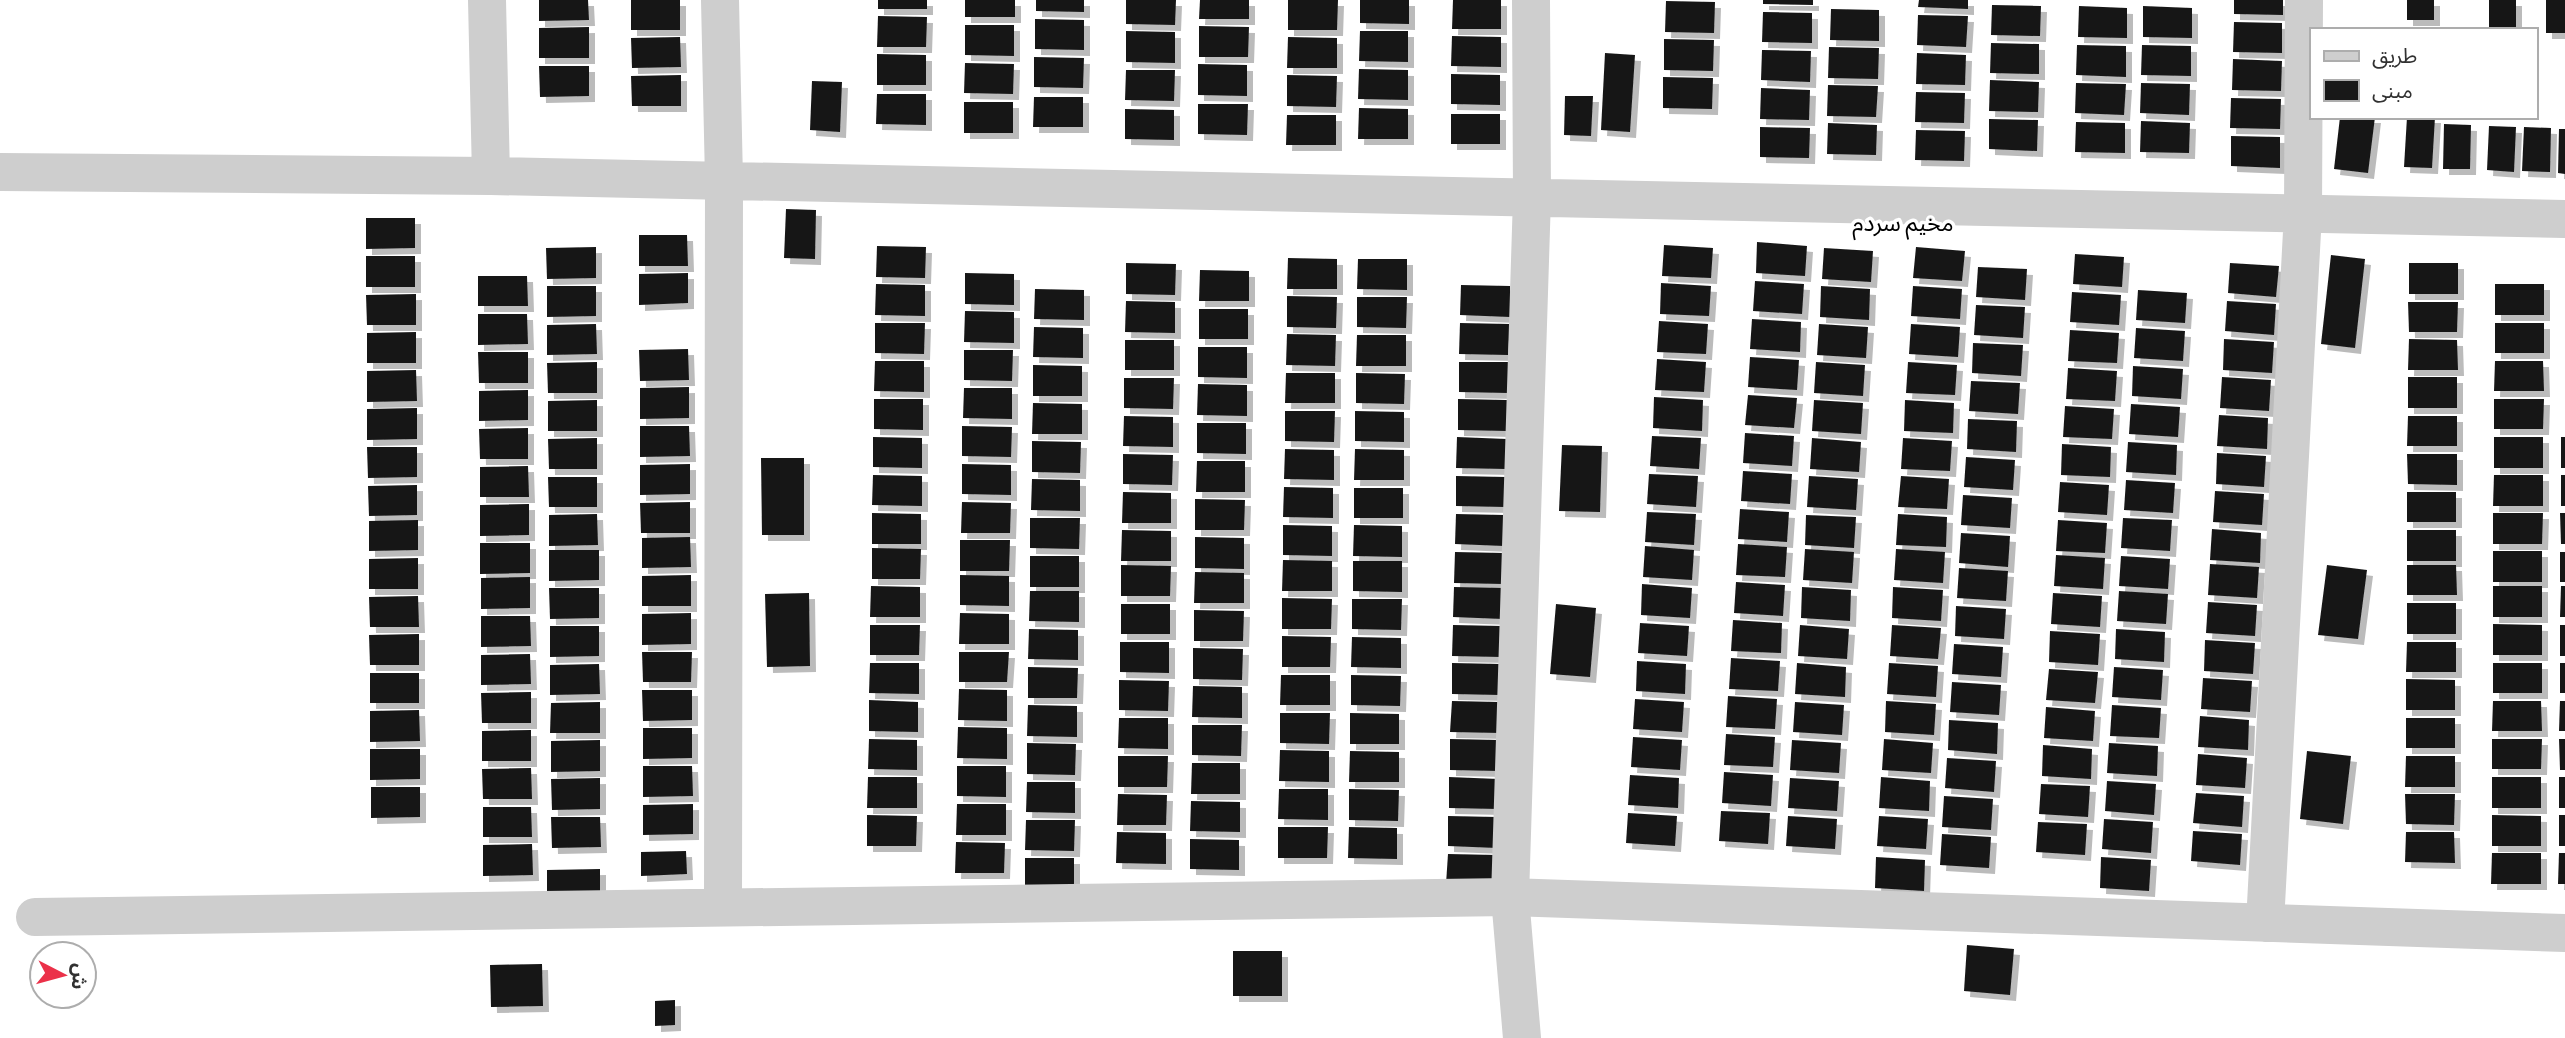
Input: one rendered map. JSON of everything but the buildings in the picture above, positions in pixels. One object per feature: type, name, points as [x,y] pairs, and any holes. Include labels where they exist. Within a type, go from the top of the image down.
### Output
[{"type":"lane","points":[[487,0],[491,176]]},
{"type":"lane","points":[[720,0],[724,180],[723,907]]},
{"type":"lane","points":[[1522,1038],[1510,897],[1532,197],[1531,0]]},
{"type":"lane","points":[[2265,923],[2303,213],[2304,0]]},
{"type":"lane","points":[[0,172],[724,180],[2565,219]]},
{"type":"lane","points":[[35,916],[1510,897],[2565,933]]},
{"type":"district","name":"مخيم سردم","points":[[1903,222]]}]
